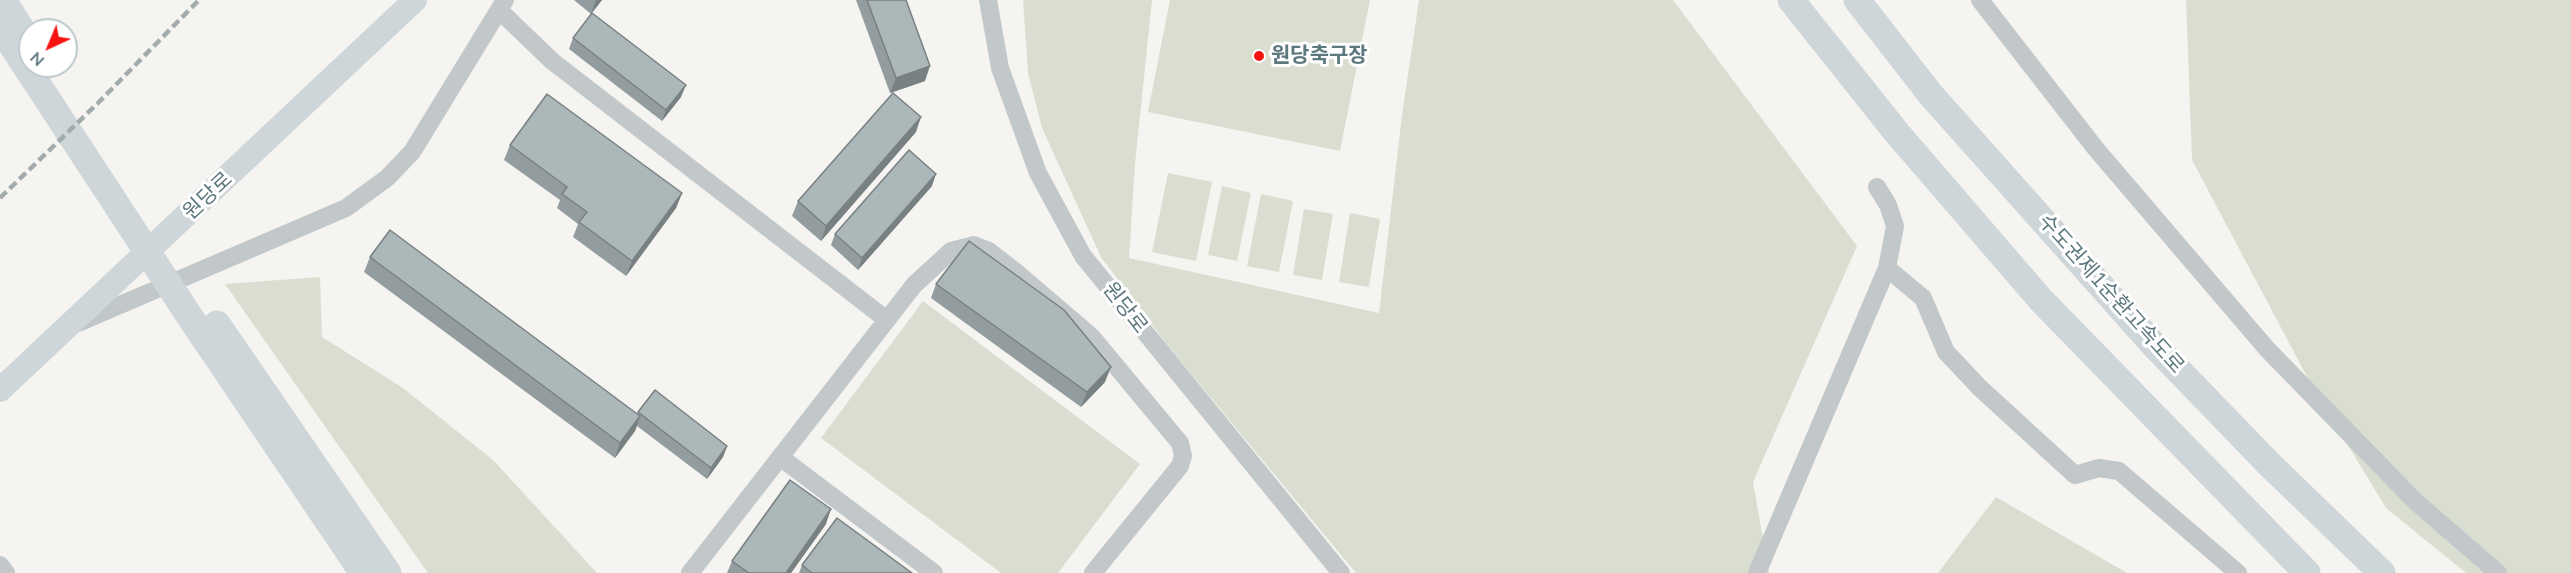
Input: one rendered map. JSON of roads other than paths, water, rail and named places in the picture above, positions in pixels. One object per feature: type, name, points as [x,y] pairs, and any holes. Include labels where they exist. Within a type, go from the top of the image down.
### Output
[{"type":"highway","points":[[3,0],[18,30]]},
{"type":"highway","points":[[1791,0],[1897,133],[2041,300],[2307,573]]},
{"type":"highway","name":"수도권제1순환고속도로","points":[[1857,0],[1931,95],[2153,344],[2270,464],[2382,573]]},
{"type":"highway","points":[[0,27],[18,44]]},
{"type":"highway","points":[[45,78],[363,573]]},
{"type":"highway","points":[[200,316],[387,573]]},
{"type":"main road","name":"원당로","points":[[0,390],[415,0]]},
{"type":"street","name":"원당로","points":[[988,0],[1000,68],[1030,152],[1038,173],[1083,256],[1341,573]]},
{"type":"street","points":[[1980,0],[2096,149],[2267,349],[2415,501],[2498,573]]},
{"type":"street","points":[[69,327],[346,208],[387,178],[412,152],[502,5],[552,61],[887,320]]},
{"type":"street","points":[[1757,573],[1887,267],[1895,226],[1888,205],[1877,187]]},
{"type":"street","points":[[690,573],[915,285],[951,251],[974,245],[989,251],[1091,336],[1180,442],[1183,456],[1180,466],[1093,573]]},
{"type":"street","points":[[1887,267],[1923,298],[1946,352],[1980,388],[2075,475],[2099,468],[2119,471],[2238,573]]},
{"type":"street","points":[[780,457],[934,573]]},
{"type":"street","points":[[0,565],[6,573]]},
{"type":"railway","points":[[0,198],[199,0]]},
{"type":"place","name":"원당축구장","points":[[1259,56]]}]
